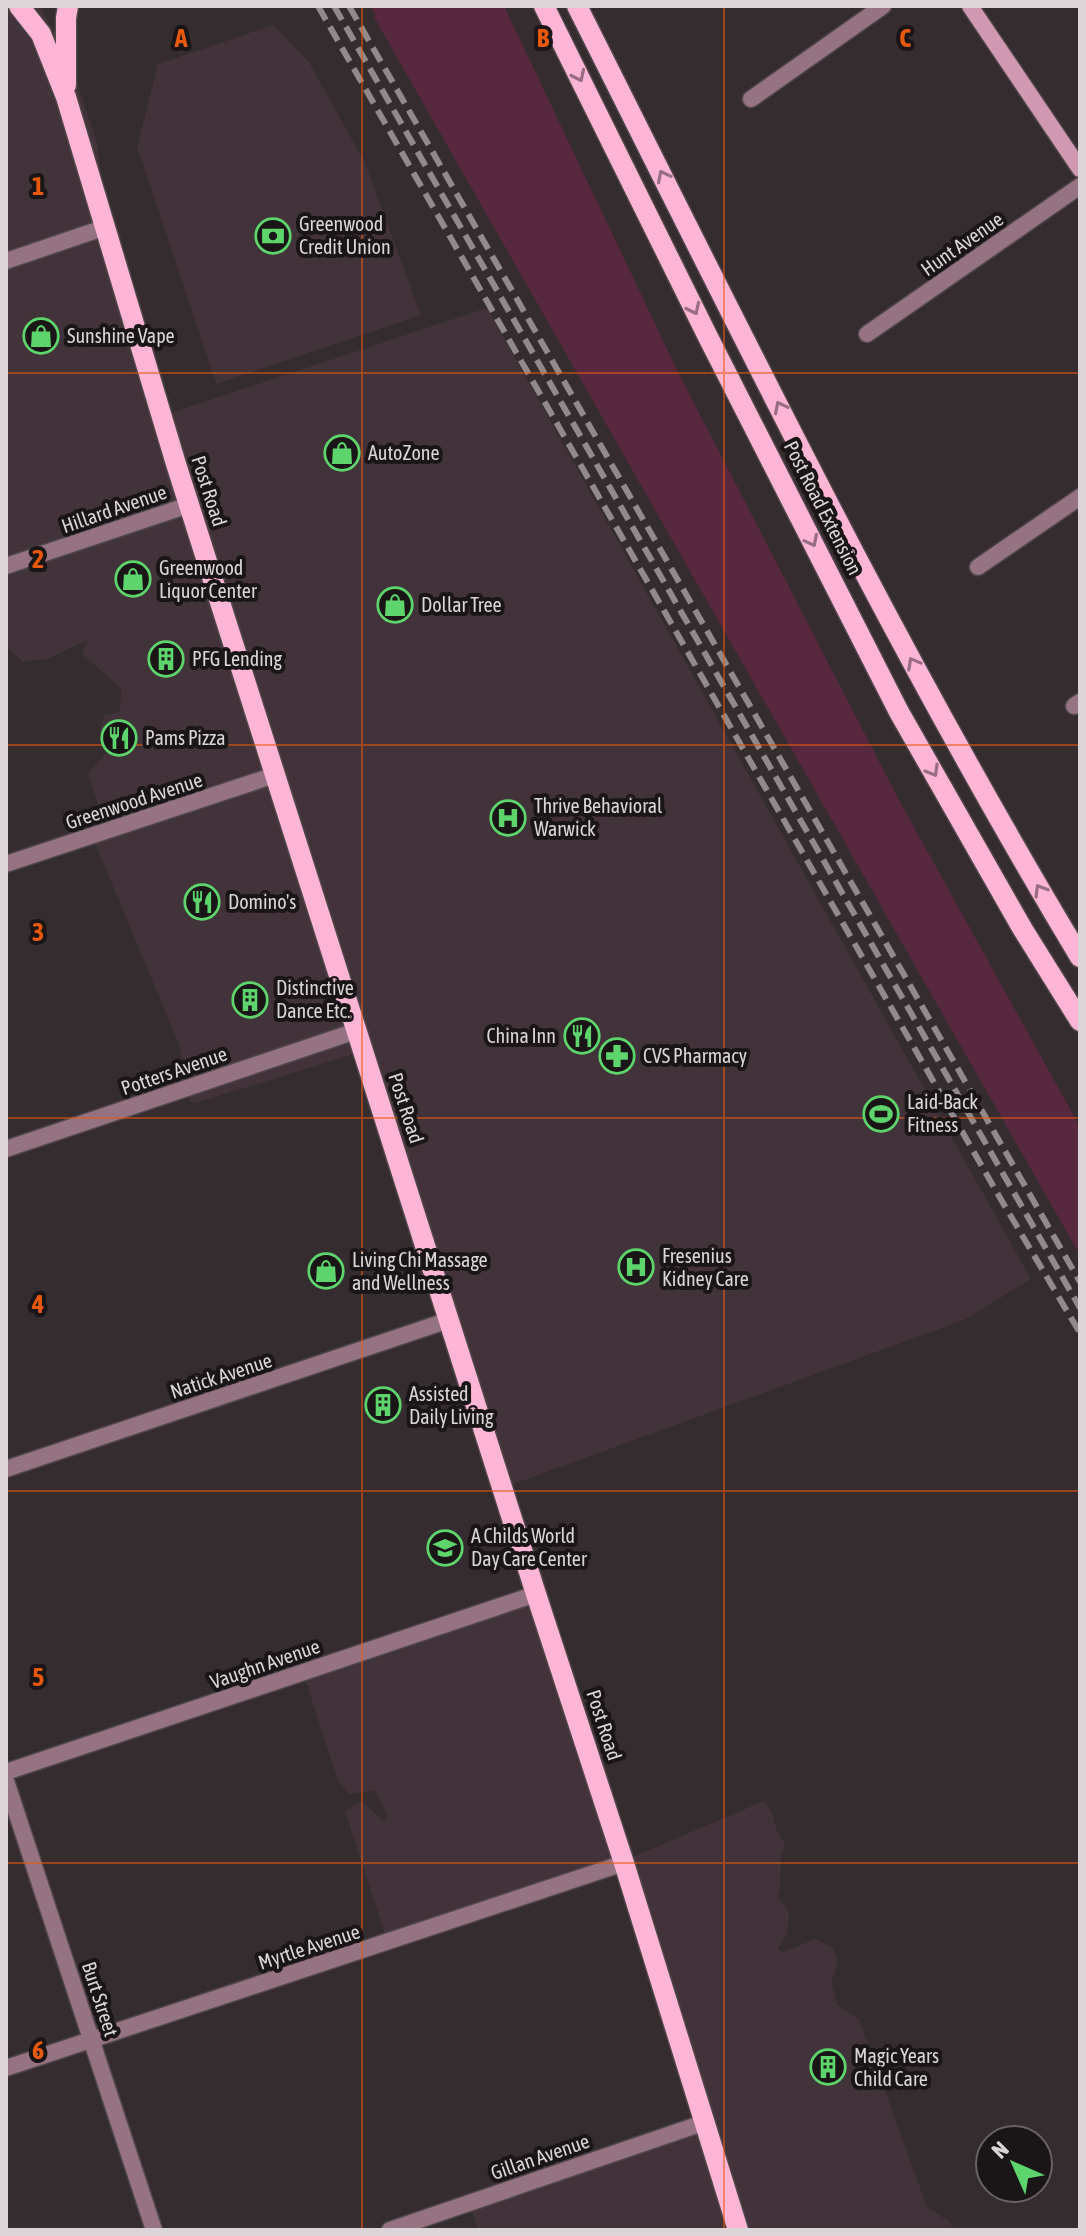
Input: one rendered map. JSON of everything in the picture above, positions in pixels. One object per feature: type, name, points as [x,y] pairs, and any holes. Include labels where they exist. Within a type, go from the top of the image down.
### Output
[{"type":"main road","name":"Post Road","points":[[19,6],[41,34],[66,97],[189,505],[624,1863],[738,2230]]},
{"type":"main road","points":[[66,97],[68,6]]},
{"type":"main road","name":"Post Road Extension","points":[[544,6],[899,712],[1022,928],[1080,1021]]},
{"type":"main road","name":"Post Road Extension","points":[[577,6],[897,633],[1080,957]]},
{"type":"street","points":[[751,99],[883,6]]},
{"type":"street","points":[[970,6],[1080,169]]},
{"type":"street","name":"Hunt Avenue","points":[[867,334],[1080,186]]},
{"type":"street","points":[[6,261],[106,227]]},
{"type":"street","points":[[978,567],[1080,497]]},
{"type":"street","name":"Hillard Avenue","points":[[6,566],[189,505]]},
{"type":"street","name":"Greenwood Avenue","points":[[6,864],[275,775]]},
{"type":"street","name":"Potters Avenue","points":[[6,1149],[356,1031]]},
{"type":"street","name":"Natick Avenue","points":[[6,1469],[449,1320]]},
{"type":"street","name":"Vaughn Avenue","points":[[6,1772],[536,1594]]},
{"type":"street","name":"Burt Street","points":[[6,1781],[154,2230]]},
{"type":"street","name":"Myrtle Avenue","points":[[6,2068],[624,1863]]},
{"type":"street","name":"Gillan Avenue","points":[[390,2230],[703,2123]]},
{"type":"shaded area","points":[[6,6],[41,6],[75,76],[97,143],[103,190],[159,417],[487,308],[1031,1279],[964,1320],[505,1487],[357,1053],[199,1102],[190,1102],[180,1047],[92,836],[104,824],[88,773],[115,743],[102,736],[100,730],[104,715],[120,712],[121,688],[82,654],[87,640],[48,659],[23,662],[6,646]]},
{"type":"shaded area","points":[[370,6],[504,6],[678,372],[899,800],[1080,1127],[1080,1255],[374,17]]},
{"type":"shaded area","points":[[273,25],[309,62],[365,163],[421,315],[216,384],[137,147],[158,64]]},
{"type":"shaded area","points":[[533,1592],[623,1861],[764,1801],[772,1813],[777,1832],[785,1844],[777,1897],[789,1912],[787,1933],[777,1950],[783,1952],[816,1939],[833,1948],[838,1963],[831,1983],[837,2005],[859,2019],[927,2207],[950,2222],[953,2230],[478,2230],[470,2205],[698,2121],[627,1870],[385,1934],[345,1811],[361,1801],[384,1821],[388,1817],[375,1791],[348,1794],[338,1781],[303,1673]]},
{"type":"railway","points":[[318,6],[1080,1333]]},
{"type":"railway","points":[[334,6],[1080,1308]]},
{"type":"railway","points":[[349,6],[1080,1282]]},
{"type":"place","name":"Greenwood Credit Union","points":[[273,236]]},
{"type":"place","name":"Sunshine Vape","points":[[41,336]]},
{"type":"place","name":"AutoZone","points":[[342,453]]},
{"type":"place","name":"Greenwood Liquor Center","points":[[133,579]]},
{"type":"place","name":"Dollar Tree","points":[[395,605]]},
{"type":"place","name":"PFG Lending","points":[[166,659]]},
{"type":"place","name":"Pams Pizza","points":[[119,738]]},
{"type":"place","name":"Thrive Behavioral Warwick","points":[[508,818]]},
{"type":"place","name":"Domino's","points":[[202,902]]},
{"type":"place","name":"Distinctive Dance Etc.","points":[[250,1000]]},
{"type":"place","name":"China Inn","points":[[582,1036]]},
{"type":"place","name":"CVS Pharmacy","points":[[617,1056]]},
{"type":"place","name":"Laid-Back Fitness","points":[[881,1114]]},
{"type":"place","name":"Fresenius Kidney Care","points":[[636,1267]]},
{"type":"place","name":"Living Chi Massage and Wellness","points":[[326,1271]]},
{"type":"place","name":"Assisted Daily Living","points":[[383,1405]]},
{"type":"place","name":"A Childs World Day Care Center","points":[[445,1548]]},
{"type":"place","name":"Magic Years Child Care","points":[[828,2067]]}]
